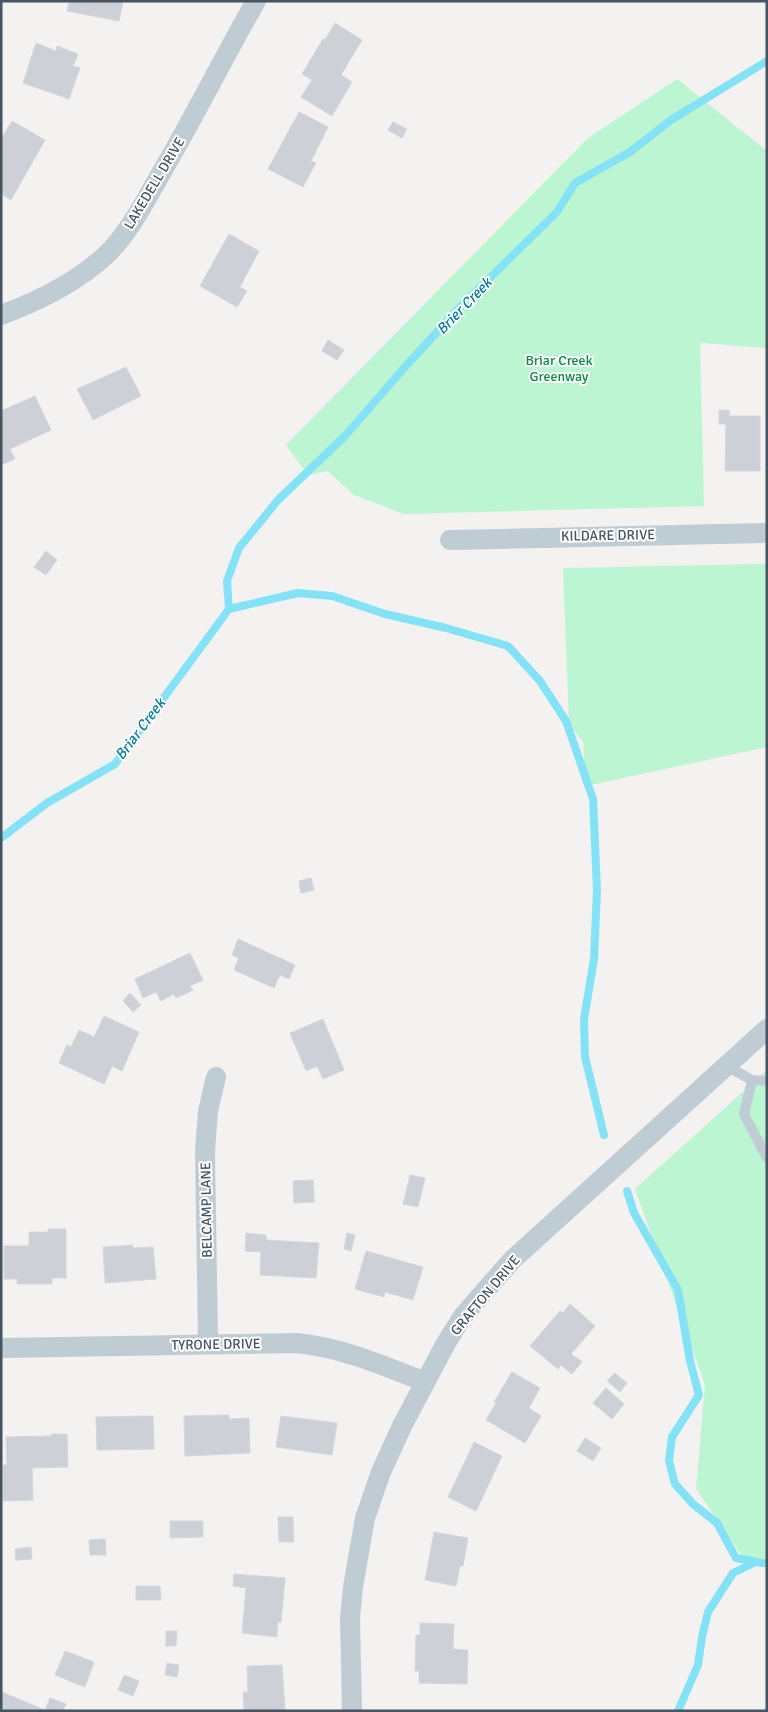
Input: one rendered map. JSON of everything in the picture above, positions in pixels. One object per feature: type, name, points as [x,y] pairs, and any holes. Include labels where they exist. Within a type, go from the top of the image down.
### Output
[{"type":"street","name":"LAKEDELL DRIVE","points":[[1,315],[48,296],[86,272],[107,254],[126,231],[198,109],[256,1]]},
{"type":"street","name":"KILDARE DRIVE","points":[[450,540],[767,533]]},
{"type":"street","name":"GRAFTON DRIVE","points":[[352,1711],[350,1616],[365,1518],[385,1464],[402,1426],[446,1343],[463,1316],[512,1260],[767,1028]]},
{"type":"street","name":"BELCAMP LANE","points":[[208,1343],[206,1151],[208,1111],[216,1077]]},
{"type":"street","name":"TYRONE DRIVE","points":[[1,1348],[297,1342],[324,1346],[368,1359],[425,1382]]},
{"type":"lane","points":[[726,1066],[752,1080],[767,1081]]},
{"type":"lane","points":[[752,1080],[744,1114],[767,1158]]},
{"type":"green space","name":"Briar Creek Greenway","points":[[677,79],[767,151],[767,348],[700,343],[704,506],[404,514],[354,495],[328,471],[308,475],[286,445],[588,138]]},
{"type":"green space","points":[[767,564],[767,747],[586,786],[583,741],[569,725],[563,568]]},
{"type":"green space","points":[[767,1070],[767,1562],[749,1566],[696,1489],[705,1385],[635,1189]]},
{"type":"building","points":[[69,1],[123,1],[119,21],[67,11]]},
{"type":"building","points":[[335,23],[362,40],[341,75],[352,82],[332,116],[301,97],[312,80],[302,74]]},
{"type":"building","points":[[36,43],[56,51],[57,46],[78,54],[73,66],[80,68],[69,99],[23,83]]},
{"type":"building","points":[[299,112],[328,127],[311,161],[316,163],[303,187],[268,169]]},
{"type":"building","points":[[12,121],[45,140],[11,200],[1,194],[1,139]]},
{"type":"building","points":[[393,122],[407,129],[402,138],[388,130]]},
{"type":"building","points":[[229,234],[259,251],[240,287],[247,291],[237,307],[200,286]]},
{"type":"building","points":[[328,340],[344,350],[337,360],[322,351]]},
{"type":"building","points":[[126,367],[141,396],[93,420],[77,389]]},
{"type":"building","points":[[35,396],[51,430],[10,449],[15,459],[1,465],[1,411]]},
{"type":"building","points":[[719,410],[729,410],[729,416],[760,416],[760,471],[725,471],[726,424],[719,424]]},
{"type":"building","points":[[46,551],[57,560],[46,575],[34,567]]},
{"type":"building","points":[[311,878],[314,890],[301,893],[299,881]]},
{"type":"building","points":[[238,939],[295,965],[289,979],[280,975],[274,988],[234,970],[239,958],[232,955]]},
{"type":"building","points":[[190,953],[203,980],[190,986],[193,990],[176,998],[174,994],[161,1001],[156,992],[143,998],[135,979]]},
{"type":"building","points":[[130,993],[141,1005],[133,1012],[123,1001]]},
{"type":"building","points":[[104,1016],[139,1032],[122,1071],[112,1066],[104,1084],[59,1063],[67,1045],[71,1047],[79,1030],[94,1037]]},
{"type":"building","points":[[323,1019],[344,1070],[323,1079],[317,1066],[306,1071],[290,1033]]},
{"type":"building","points":[[410,1175],[425,1178],[418,1207],[403,1204]]},
{"type":"building","points":[[313,1180],[314,1202],[294,1203],[293,1181]]},
{"type":"building","points":[[48,1229],[66,1229],[66,1278],[52,1278],[52,1284],[17,1284],[17,1279],[4,1279],[4,1246],[29,1246],[29,1232],[48,1232]]},
{"type":"building","points":[[246,1233],[266,1235],[266,1240],[319,1243],[316,1278],[260,1275],[261,1252],[245,1251]]},
{"type":"building","points":[[347,1233],[355,1235],[351,1251],[344,1249]]},
{"type":"building","points":[[133,1245],[133,1248],[153,1247],[156,1279],[105,1283],[103,1247]]},
{"type":"building","points":[[366,1251],[423,1267],[413,1300],[385,1292],[384,1297],[355,1289]]},
{"type":"building","points":[[570,1304],[595,1326],[571,1354],[582,1362],[572,1374],[561,1365],[558,1369],[530,1346],[560,1311],[563,1313]]},
{"type":"building","points":[[512,1372],[540,1388],[529,1408],[541,1416],[525,1443],[486,1420],[496,1403],[494,1402]]},
{"type":"building","points":[[615,1373],[627,1383],[620,1392],[607,1381]]},
{"type":"building","points":[[606,1388],[624,1404],[612,1419],[593,1403]]},
{"type":"building","points":[[229,1415],[229,1419],[249,1418],[250,1453],[185,1456],[184,1416]]},
{"type":"building","points":[[153,1416],[154,1449],[97,1450],[96,1417]]},
{"type":"building","points":[[281,1416],[337,1423],[332,1455],[276,1447]]},
{"type":"building","points":[[51,1434],[67,1434],[68,1467],[32,1468],[33,1500],[3,1501],[3,1465],[7,1465],[6,1437],[51,1436]]},
{"type":"building","points":[[585,1438],[601,1448],[593,1461],[577,1451]]},
{"type":"building","points":[[474,1442],[502,1456],[476,1511],[448,1497]]},
{"type":"building","points":[[278,1517],[293,1517],[294,1542],[279,1542]]},
{"type":"building","points":[[170,1521],[203,1521],[203,1537],[170,1538]]},
{"type":"building","points":[[434,1532],[468,1538],[463,1566],[460,1566],[456,1586],[425,1580]]},
{"type":"building","points":[[105,1539],[106,1555],[90,1555],[89,1540]]},
{"type":"building","points":[[31,1547],[32,1559],[16,1560],[15,1549]]},
{"type":"building","points":[[234,1574],[285,1578],[281,1622],[278,1622],[277,1637],[242,1633],[246,1588],[233,1586]]},
{"type":"building","points":[[136,1586],[160,1586],[161,1600],[136,1600]]},
{"type":"building","points":[[420,1623],[454,1624],[453,1649],[468,1650],[467,1684],[419,1683],[419,1671],[415,1671],[416,1635],[420,1635]]},
{"type":"building","points":[[166,1631],[177,1631],[176,1646],[166,1646]]},
{"type":"building","points":[[65,1651],[94,1662],[85,1687],[55,1675]]},
{"type":"building","points":[[167,1663],[179,1665],[177,1677],[165,1675]]},
{"type":"building","points":[[282,1665],[285,1711],[244,1711],[243,1692],[248,1692],[247,1666]]},
{"type":"building","points":[[124,1675],[139,1681],[133,1696],[118,1690]]},
{"type":"building","points":[[2,1692],[45,1710],[50,1698],[66,1704],[63,1711],[1,1711]]},
{"type":"waterway","name":"Brier Creek","points":[[229,609],[227,581],[239,548],[278,500],[345,436],[459,308],[557,212],[575,183],[630,152],[671,120],[767,61]]},
{"type":"waterway","points":[[229,609],[298,593],[332,596],[385,614],[446,628],[508,646],[540,681],[566,721],[593,799],[597,890],[594,959],[584,1019],[585,1057],[604,1135]]},
{"type":"waterway","name":"Briar Creek","points":[[1,838],[47,803],[115,764],[229,609]]},
{"type":"waterway","points":[[627,1191],[634,1213],[678,1290],[690,1361],[699,1395],[672,1437],[669,1461],[675,1484],[693,1504],[717,1523],[736,1558],[767,1563]]},
{"type":"waterway","points":[[678,1711],[698,1665],[708,1612],[733,1573],[756,1562]]}]
